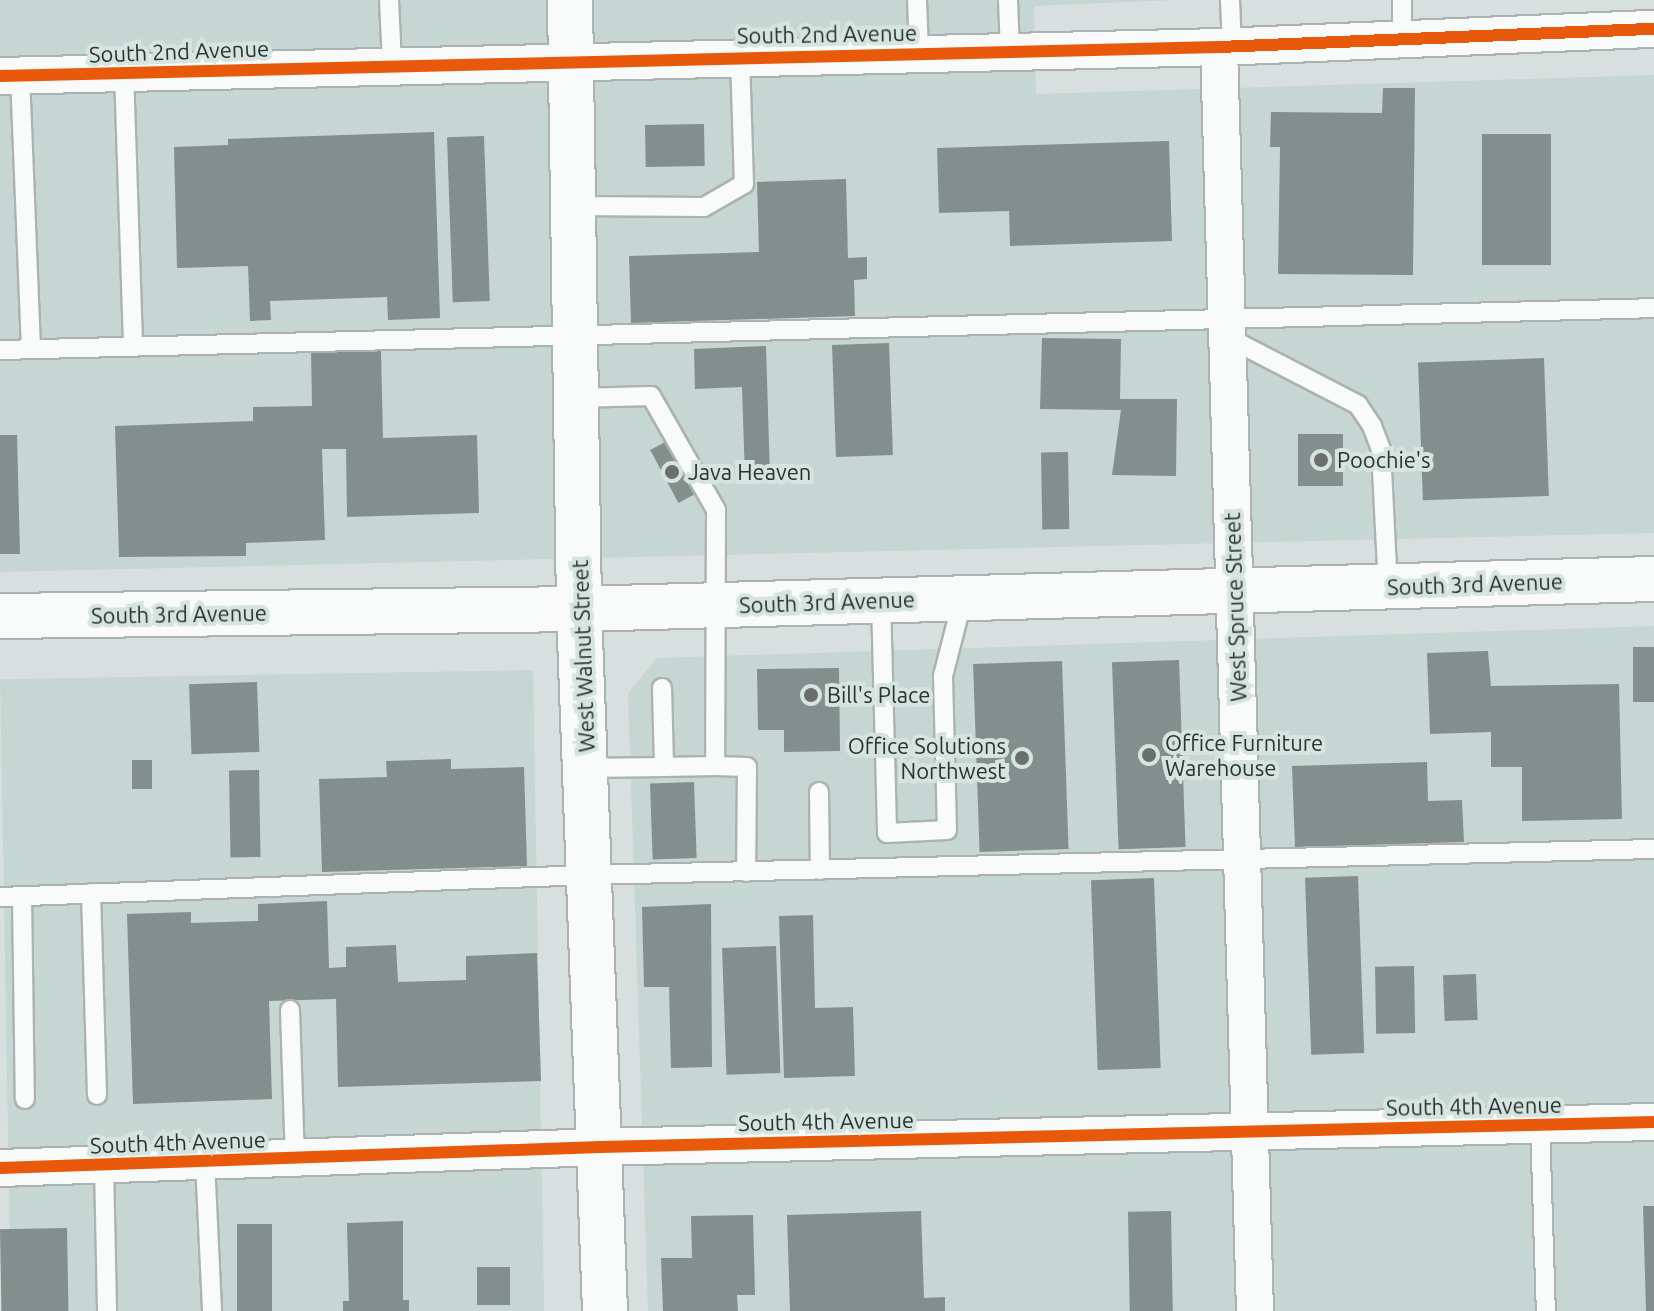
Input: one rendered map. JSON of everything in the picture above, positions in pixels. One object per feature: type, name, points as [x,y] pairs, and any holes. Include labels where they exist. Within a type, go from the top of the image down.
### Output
[{"type":"street","name":"West Walnut Street","points":[[570,0],[579,609],[605,1311]]},
{"type":"street","name":"South 2nd Avenue","points":[[10,76],[573,59],[1226,47],[1654,29]]},
{"type":"street","name":"West Spruce Street","points":[[1226,47],[1227,328],[1255,1311]]},
{"type":"street","name":"South 3rd Avenue","points":[[0,616],[579,609],[1654,579]]},
{"type":"street","name":"South 4th Avenue","points":[[0,1168],[600,1147],[1654,1122]]},
{"type":"lane","points":[[389,0],[392,64]]},
{"type":"lane","points":[[917,0],[919,53]]},
{"type":"lane","points":[[1008,0],[1010,51]]},
{"type":"lane","points":[[1226,47],[1230,0]]},
{"type":"lane","points":[[1402,0],[1402,40]]},
{"type":"lane","points":[[575,206],[704,207],[744,184],[740,56]]},
{"type":"lane","points":[[124,72],[133,347]]},
{"type":"lane","points":[[10,76],[31,349]]},
{"type":"lane","points":[[0,350],[576,335],[1227,328],[1654,308]]},
{"type":"lane","points":[[1227,328],[1358,405],[1365,415],[1381,450],[1388,587]]},
{"type":"lane","points":[[577,398],[651,396],[716,510],[713,605],[715,766]]},
{"type":"lane","points":[[881,600],[887,833],[947,830],[943,676],[963,598]]},
{"type":"lane","points":[[662,688],[664,767]]},
{"type":"lane","points":[[587,768],[747,767],[746,872]]},
{"type":"lane","points":[[819,792],[820,870]]},
{"type":"lane","points":[[0,897],[590,875],[1243,862],[1654,849]]},
{"type":"lane","points":[[91,893],[97,1095]]},
{"type":"lane","points":[[22,896],[25,1099]]},
{"type":"lane","points":[[290,1010],[295,1158]]},
{"type":"lane","points":[[1540,1124],[1546,1311]]},
{"type":"lane","points":[[205,1161],[212,1311]]},
{"type":"lane","points":[[104,1165],[107,1311]]},
{"type":"shaded area","points":[[0,0],[1175,0],[1034,6],[1036,94],[1654,75],[1654,533],[0,572]]},
{"type":"shaded area","points":[[1654,626],[1654,1311],[648,1311],[628,693],[657,658]]},
{"type":"shaded area","points":[[533,670],[544,1311],[11,1311],[0,679]]},
{"type":"building","points":[[1383,88],[1415,88],[1413,275],[1278,274],[1280,147],[1270,147],[1271,112],[1382,113]]},
{"type":"building","points":[[704,124],[705,166],[646,167],[645,125]]},
{"type":"building","points":[[434,132],[440,318],[388,320],[387,297],[270,301],[271,320],[250,321],[248,266],[177,268],[174,147],[228,145],[228,139]]},
{"type":"building","points":[[1482,134],[1551,134],[1551,265],[1482,265]]},
{"type":"building","points":[[484,136],[490,301],[453,302],[447,137]]},
{"type":"building","points":[[1169,141],[1172,241],[1010,246],[1009,211],[939,213],[937,148]]},
{"type":"building","points":[[846,179],[848,258],[867,257],[867,279],[854,280],[855,316],[631,323],[629,256],[759,252],[757,182]]},
{"type":"building","points":[[1042,338],[1121,339],[1120,399],[1177,399],[1176,476],[1112,475],[1121,410],[1040,409]]},
{"type":"building","points":[[889,343],[893,455],[836,457],[832,345]]},
{"type":"building","points":[[766,346],[770,477],[745,478],[742,387],[695,389],[694,349]]},
{"type":"building","points":[[381,350],[383,438],[477,435],[479,513],[347,517],[346,449],[322,449],[325,540],[246,543],[246,556],[119,557],[115,426],[253,421],[253,407],[312,406],[311,352]]},
{"type":"building","points":[[1544,358],[1549,496],[1423,500],[1418,362]]},
{"type":"building","name":"Poochie's","points":[[1298,434],[1343,434],[1343,486],[1298,486]]},
{"type":"building","points":[[0,435],[17,435],[20,554],[0,554]]},
{"type":"building","name":"Java Heaven","points":[[667,441],[695,494],[678,503],[650,450]]},
{"type":"building","points":[[1041,452],[1068,452],[1069,529],[1042,529]]},
{"type":"building","points":[[1633,647],[1654,647],[1654,702],[1633,702]]},
{"type":"building","points":[[1488,651],[1491,686],[1619,684],[1622,819],[1522,821],[1522,767],[1491,767],[1491,732],[1430,734],[1427,653]]},
{"type":"building","name":"Office Furniture Warehouse","points":[[1179,660],[1186,847],[1119,849],[1112,662]]},
{"type":"building","name":"Office Solutions Northwest","points":[[1062,661],[1069,849],[980,852],[973,664]]},
{"type":"building","name":"Bill's Place","points":[[839,668],[840,751],[784,752],[784,730],[758,730],[757,669]]},
{"type":"building","points":[[257,682],[259,752],[191,754],[189,684]]},
{"type":"building","points":[[451,759],[451,769],[524,767],[527,866],[322,872],[319,779],[387,777],[386,761]]},
{"type":"building","points":[[132,760],[152,760],[152,789],[132,789]]},
{"type":"building","points":[[1427,762],[1428,801],[1462,800],[1464,842],[1295,847],[1292,766]]},
{"type":"building","points":[[259,770],[261,857],[231,858],[229,771]]},
{"type":"building","points":[[694,782],[697,858],[653,859],[650,784]]},
{"type":"building","points":[[1358,876],[1364,1053],[1311,1055],[1305,878]]},
{"type":"building","points":[[1154,878],[1161,1068],[1098,1070],[1091,880]]},
{"type":"building","points":[[327,901],[329,968],[346,967],[346,947],[396,945],[398,982],[466,980],[466,956],[537,953],[541,1081],[338,1087],[336,999],[269,1001],[272,1099],[133,1104],[127,914],[191,912],[191,923],[258,921],[258,904]]},
{"type":"building","points":[[711,904],[712,1067],[671,1068],[669,987],[644,987],[642,907]]},
{"type":"building","points":[[813,915],[815,1008],[853,1007],[855,1076],[784,1078],[779,916]]},
{"type":"building","points":[[776,946],[780,1073],[726,1075],[722,948]]},
{"type":"building","points":[[1414,966],[1415,1033],[1376,1034],[1375,967]]},
{"type":"building","points":[[1476,974],[1478,1020],[1445,1021],[1443,975]]},
{"type":"building","points":[[1643,1206],[1654,1206],[1654,1311],[1646,1311]]},
{"type":"building","points":[[921,1211],[924,1298],[945,1297],[945,1311],[790,1311],[787,1215]]},
{"type":"building","points":[[1171,1211],[1173,1311],[1130,1311],[1128,1212]]},
{"type":"building","points":[[753,1215],[755,1295],[737,1295],[738,1311],[663,1311],[661,1258],[692,1258],[691,1216]]},
{"type":"building","points":[[403,1221],[403,1300],[409,1300],[409,1311],[343,1311],[343,1301],[349,1301],[347,1223]]},
{"type":"building","points":[[237,1224],[272,1224],[272,1311],[237,1311]]},
{"type":"building","points":[[67,1228],[68,1311],[1,1311],[0,1229]]},
{"type":"building","points":[[477,1267],[510,1267],[510,1305],[477,1305]]},
{"type":"cycle path","points":[[0,76],[1219,47],[1654,29]]},
{"type":"cycle path","points":[[0,1168],[600,1147],[1654,1122]]},
{"type":"place","name":"Poochie's","points":[[1321,460]]},
{"type":"place","name":"Java Heaven","points":[[672,472]]},
{"type":"place","name":"Bill's Place","points":[[811,695]]},
{"type":"place","name":"Office Furniture Warehouse","points":[[1149,755]]},
{"type":"place","name":"Office Solutions Northwest","points":[[1022,758]]}]
